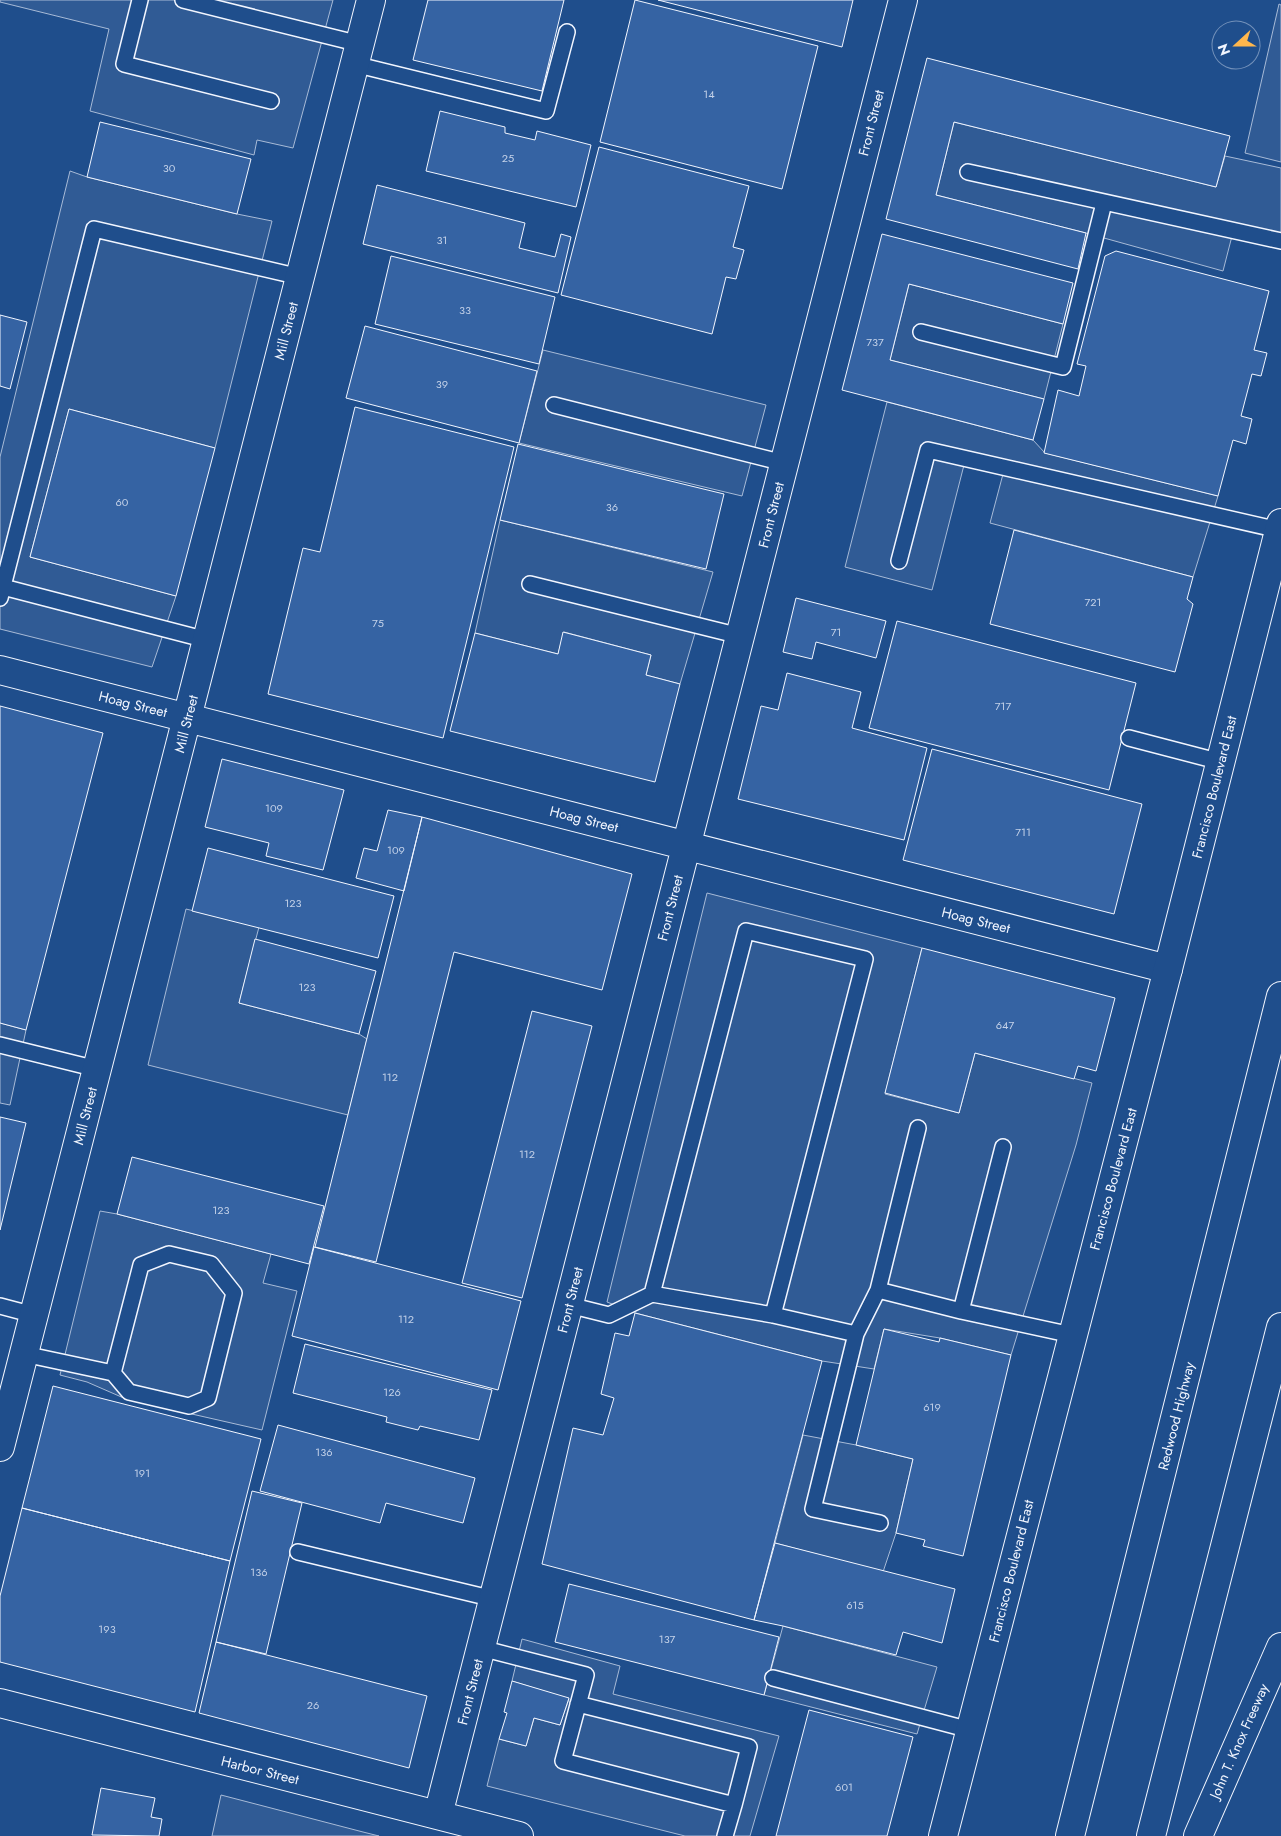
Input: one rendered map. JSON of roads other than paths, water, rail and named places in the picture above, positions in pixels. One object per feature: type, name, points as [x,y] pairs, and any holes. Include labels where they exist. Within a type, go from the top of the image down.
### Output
[{"type":"main road","name":"Mill Street","points":[[0,1448],[371,0]]},
{"type":"main road","name":"Front Street","points":[[438,1815],[902,0]]},
{"type":"main road","name":"Francisco Boulevard East","points":[[943,1836],[1168,969],[1280,526]]},
{"type":"main road","name":"Hoag Street","points":[[0,670],[1168,969]]},
{"type":"main road","name":"Redwood Highway","points":[[1070,1836],[1281,996]]},
{"type":"main road","points":[[1151,1836],[1281,1327]]},
{"type":"main road","name":"John T. Knox Freeway","points":[[1198,1836],[1281,1647]]},
{"type":"main road","name":"Harbor Street","points":[[0,1703],[519,1836]]},
{"type":"lane","points":[[140,0],[124,64],[271,101]]},
{"type":"lane","points":[[182,0],[546,111],[567,32]]},
{"type":"lane","points":[[968,172],[1281,241]]},
{"type":"lane","points":[[920,332],[1063,367],[1104,203]]},
{"type":"lane","points":[[207,640],[1,593],[94,229],[300,277]]},
{"type":"lane","points":[[554,405],[784,463]]},
{"type":"lane","points":[[898,561],[928,450],[1280,526]]},
{"type":"lane","points":[[530,584],[740,636]]},
{"type":"lane","points":[[1129,738],[1221,762]]},
{"type":"lane","points":[[652,1294],[746,931],[866,959],[773,1315]]},
{"type":"lane","points":[[0,1045],[97,1069]]},
{"type":"lane","points":[[880,1523],[813,1509],[856,1334],[878,1290],[918,1128]]},
{"type":"lane","points":[[961,1311],[1004,1147]]},
{"type":"lane","points":[[24,1354],[113,1373],[129,1392],[189,1406],[208,1398],[234,1293],[211,1264],[169,1254],[141,1264],[113,1373]]},
{"type":"lane","points":[[878,1290],[961,1311],[1072,1335]]},
{"type":"lane","points":[[569,1305],[609,1315],[652,1294],[773,1315],[856,1334]]},
{"type":"lane","points":[[0,1306],[34,1315]]},
{"type":"lane","points":[[298,1552],[494,1599]]},
{"type":"lane","points":[[481,1648],[586,1675],[563,1761],[734,1804]]},
{"type":"lane","points":[[773,1678],[970,1730]]},
{"type":"lane","points":[[578,1704],[749,1747],[725,1836]]}]
